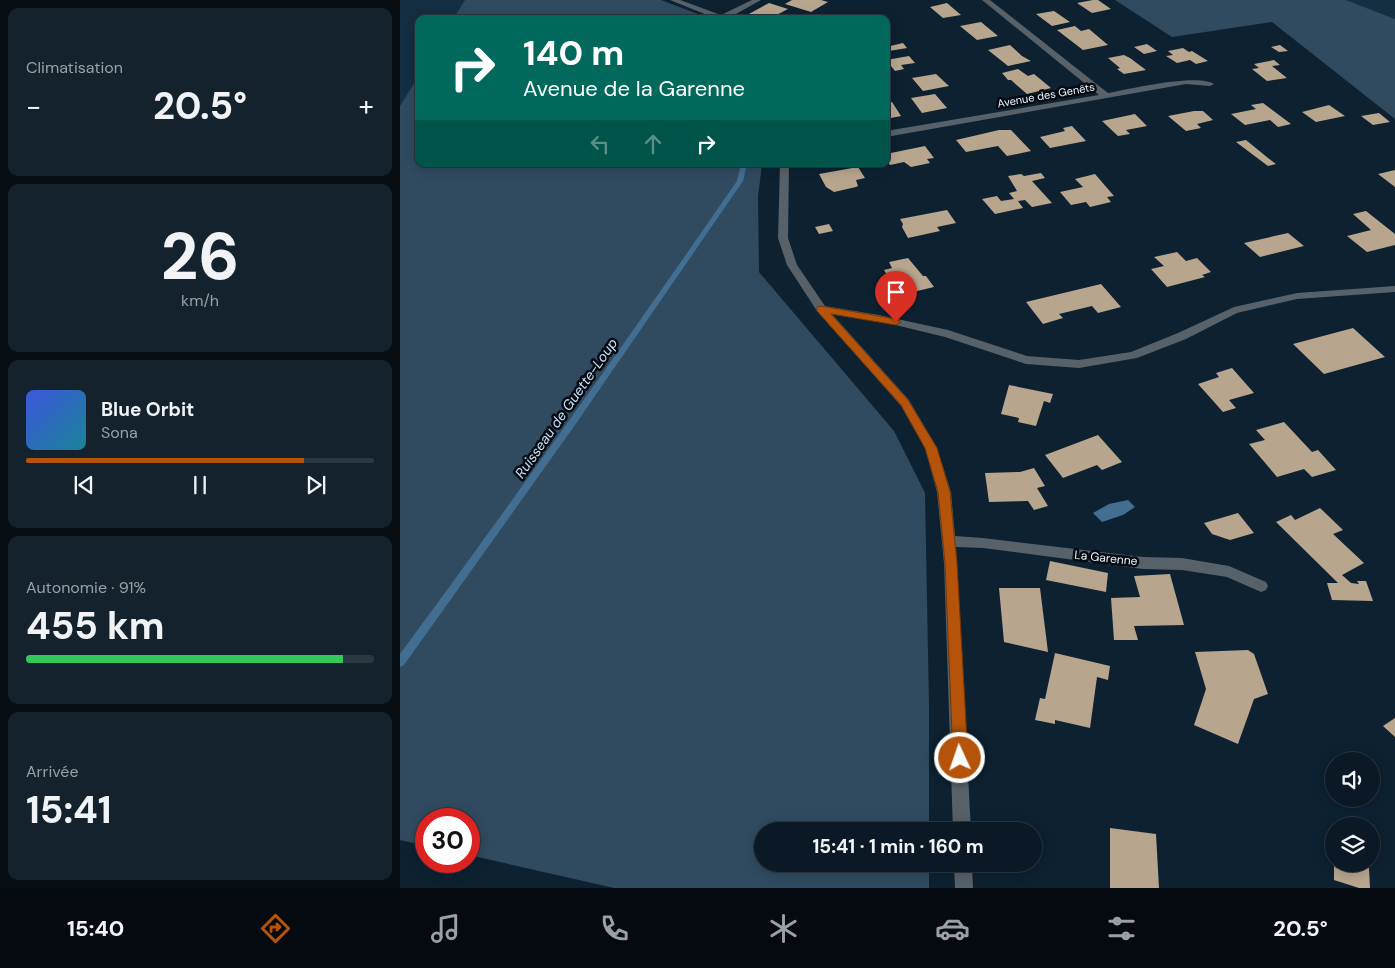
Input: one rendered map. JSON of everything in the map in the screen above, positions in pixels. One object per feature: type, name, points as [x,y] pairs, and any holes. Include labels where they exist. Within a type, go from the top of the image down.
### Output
[{"type":"street","points":[[674,0],[715,15]]},
{"type":"street","points":[[729,15],[757,0]]},
{"type":"street","points":[[986,0],[1106,96]]},
{"type":"street","name":"Avenue des Genêts","points":[[890,133],[1186,82],[1210,84]]},
{"type":"street","points":[[784,167],[782,238],[792,265],[821,309],[905,403],[931,448],[944,492],[949,541],[962,822]]},
{"type":"street","points":[[821,309],[879,318],[948,334],[1026,360],[1079,364],[1133,355],[1182,336],[1234,310],[1297,296],[1395,289]]},
{"type":"street","name":"La Garenne","points":[[949,541],[983,543],[1143,562],[1182,564],[1229,572],[1261,586]]},
{"type":"street","points":[[963,872],[964,888]]},
{"type":"shaded area","points":[[400,0],[465,0],[456,15],[415,15],[415,82],[400,106]]},
{"type":"shaded area","points":[[465,0],[661,0],[700,15],[456,15]]},
{"type":"shaded area","points":[[1115,0],[1346,0],[1395,19],[1395,119],[1272,22],[1172,37]]},
{"type":"shaded area","points":[[1346,0],[1395,0],[1395,19]]},
{"type":"shaded area","points":[[415,82],[415,167],[762,167],[758,197],[759,272],[894,431],[925,493],[929,822],[754,822],[754,872],[929,872],[929,888],[614,888],[480,858],[480,808],[415,808],[415,843],[400,840],[400,106]]},
{"type":"shaded area","points":[[1128,500],[1135,507],[1123,515],[1102,522],[1093,513],[1109,504]]},
{"type":"building","points":[[792,0],[821,0],[828,2],[811,12],[785,4]]},
{"type":"building","points":[[1098,0],[1111,9],[1092,13],[1077,3]]},
{"type":"building","points":[[769,3],[788,9],[777,15],[747,15]]},
{"type":"building","points":[[947,3],[961,15],[943,18],[930,7]]},
{"type":"building","points":[[1054,11],[1070,22],[1052,26],[1036,14]]},
{"type":"building","points":[[981,22],[998,36],[977,40],[960,26]]},
{"type":"building","points":[[1075,26],[1081,31],[1089,29],[1108,45],[1083,50],[1057,30]]},
{"type":"building","points":[[903,43],[907,48],[890,51],[890,46]]},
{"type":"building","points":[[1147,44],[1157,51],[1144,54],[1134,47]]},
{"type":"building","points":[[1010,45],[1031,61],[1008,66],[988,50]]},
{"type":"building","points":[[1280,45],[1288,51],[1279,52],[1271,47]]},
{"type":"building","points":[[1183,48],[1208,61],[1196,64],[1190,60],[1177,63],[1166,56],[1173,55],[1168,51]]},
{"type":"building","points":[[1124,55],[1146,70],[1124,74],[1108,58]]},
{"type":"building","points":[[909,56],[915,63],[901,65],[904,69],[895,71],[890,65],[890,59]]},
{"type":"building","points":[[1274,60],[1280,65],[1272,66],[1287,78],[1267,81],[1252,69],[1259,68],[1254,64]]},
{"type":"building","points":[[1018,69],[1028,76],[1034,74],[1051,88],[1027,94],[1011,80],[1008,80],[1002,73]]},
{"type":"building","points":[[936,74],[949,86],[923,91],[912,78]]},
{"type":"building","points":[[935,94],[947,108],[922,113],[911,98]]},
{"type":"building","points":[[890,102],[892,102],[901,116],[890,118]]},
{"type":"building","points":[[1263,103],[1291,124],[1278,127],[1270,120],[1245,125],[1231,114],[1256,109],[1251,105]]},
{"type":"building","points":[[1329,105],[1345,116],[1316,122],[1302,112]]},
{"type":"building","points":[[1203,111],[1213,120],[1197,124],[1201,128],[1186,131],[1168,116]]},
{"type":"building","points":[[1379,113],[1390,122],[1373,125],[1361,116]]},
{"type":"building","points":[[1135,114],[1147,126],[1126,130],[1130,134],[1118,136],[1102,121]]},
{"type":"building","points":[[1072,126],[1086,141],[1050,148],[1040,137],[1065,131],[1063,128]]},
{"type":"building","points":[[999,130],[1011,130],[1031,151],[1007,156],[998,146],[966,152],[956,140]]},
{"type":"building","points":[[1246,140],[1276,164],[1268,166],[1236,142]]},
{"type":"building","points":[[925,146],[934,158],[927,159],[930,163],[911,167],[904,162],[890,165],[890,153]]},
{"type":"building","points":[[858,167],[865,178],[856,180],[858,186],[834,192],[826,187],[819,174]]},
{"type":"building","points":[[1395,170],[1395,187],[1378,174]]},
{"type":"building","points":[[1041,173],[1045,178],[1032,181],[1052,203],[1032,207],[1025,200],[1018,201],[1023,208],[995,214],[982,199],[997,196],[1001,201],[1014,199],[1009,193],[1017,191],[1008,176]]},
{"type":"building","points":[[1095,174],[1114,196],[1107,197],[1111,202],[1090,207],[1086,202],[1071,205],[1060,192],[1083,187],[1075,179]]},
{"type":"building","points":[[947,210],[956,223],[937,227],[940,231],[908,238],[902,227],[903,224],[900,219]]},
{"type":"building","points":[[1366,211],[1395,234],[1395,245],[1367,252],[1347,236],[1371,230],[1353,214]]},
{"type":"building","points":[[829,224],[833,231],[819,234],[815,227]]},
{"type":"building","points":[[1288,233],[1304,246],[1260,257],[1244,243]]},
{"type":"building","points":[[1177,252],[1186,261],[1197,258],[1211,272],[1202,275],[1205,277],[1167,287],[1151,269],[1164,266],[1154,257]]},
{"type":"building","points":[[908,258],[934,287],[900,295],[884,270],[892,268],[889,262]]},
{"type":"building","points":[[1101,284],[1121,307],[1098,313],[1092,306],[1059,314],[1063,318],[1043,324],[1026,302]]},
{"type":"building","points":[[1353,328],[1385,357],[1324,374],[1293,344]]},
{"type":"building","points":[[1232,368],[1254,393],[1229,400],[1236,408],[1223,412],[1198,384],[1219,377],[1216,373]]},
{"type":"building","points":[[1009,385],[1053,394],[1050,403],[1044,401],[1036,426],[1018,422],[1019,418],[1001,414]]},
{"type":"building","points":[[1284,422],[1312,452],[1318,450],[1336,470],[1312,477],[1304,469],[1277,477],[1249,444],[1265,440],[1256,430]]},
{"type":"building","points":[[1098,435],[1122,462],[1102,470],[1097,465],[1063,478],[1045,455]]},
{"type":"building","points":[[1034,468],[1045,486],[1037,488],[1048,506],[1034,510],[1028,501],[989,502],[985,473],[1020,472]]},
{"type":"building","points":[[1320,508],[1343,530],[1333,534],[1364,563],[1342,575],[1351,583],[1359,584],[1357,581],[1366,581],[1373,601],[1332,600],[1327,583],[1338,583],[1276,522],[1291,515],[1295,520]]},
{"type":"building","points":[[1238,513],[1254,533],[1230,540],[1212,534],[1204,523]]},
{"type":"building","points":[[1050,561],[1108,573],[1106,592],[1046,580]]},
{"type":"building","points":[[1170,574],[1184,625],[1134,626],[1138,640],[1114,640],[1111,598],[1140,597],[1134,576]]},
{"type":"building","points":[[999,588],[1040,588],[1048,652],[1004,642]]},
{"type":"building","points":[[1248,650],[1254,654],[1268,694],[1254,699],[1238,744],[1194,725],[1206,689],[1195,652]]},
{"type":"building","points":[[1055,653],[1110,666],[1108,680],[1097,677],[1090,728],[1055,720],[1055,724],[1035,720],[1040,698],[1045,699]]},
{"type":"building","points":[[1395,718],[1395,737],[1383,726]]},
{"type":"building","points":[[1110,828],[1156,834],[1159,888],[1110,888]]},
{"type":"building","points":[[1334,872],[1369,872],[1370,888],[1359,888],[1334,880]]},
{"type":"waterway","name":"Ruisseau de Guette-Loup","points":[[400,662],[530,483],[740,181],[743,167]]},
{"type":"route","points":[[896,322],[821,309],[905,403],[931,448],[944,492],[951,563],[960,758]]}]
